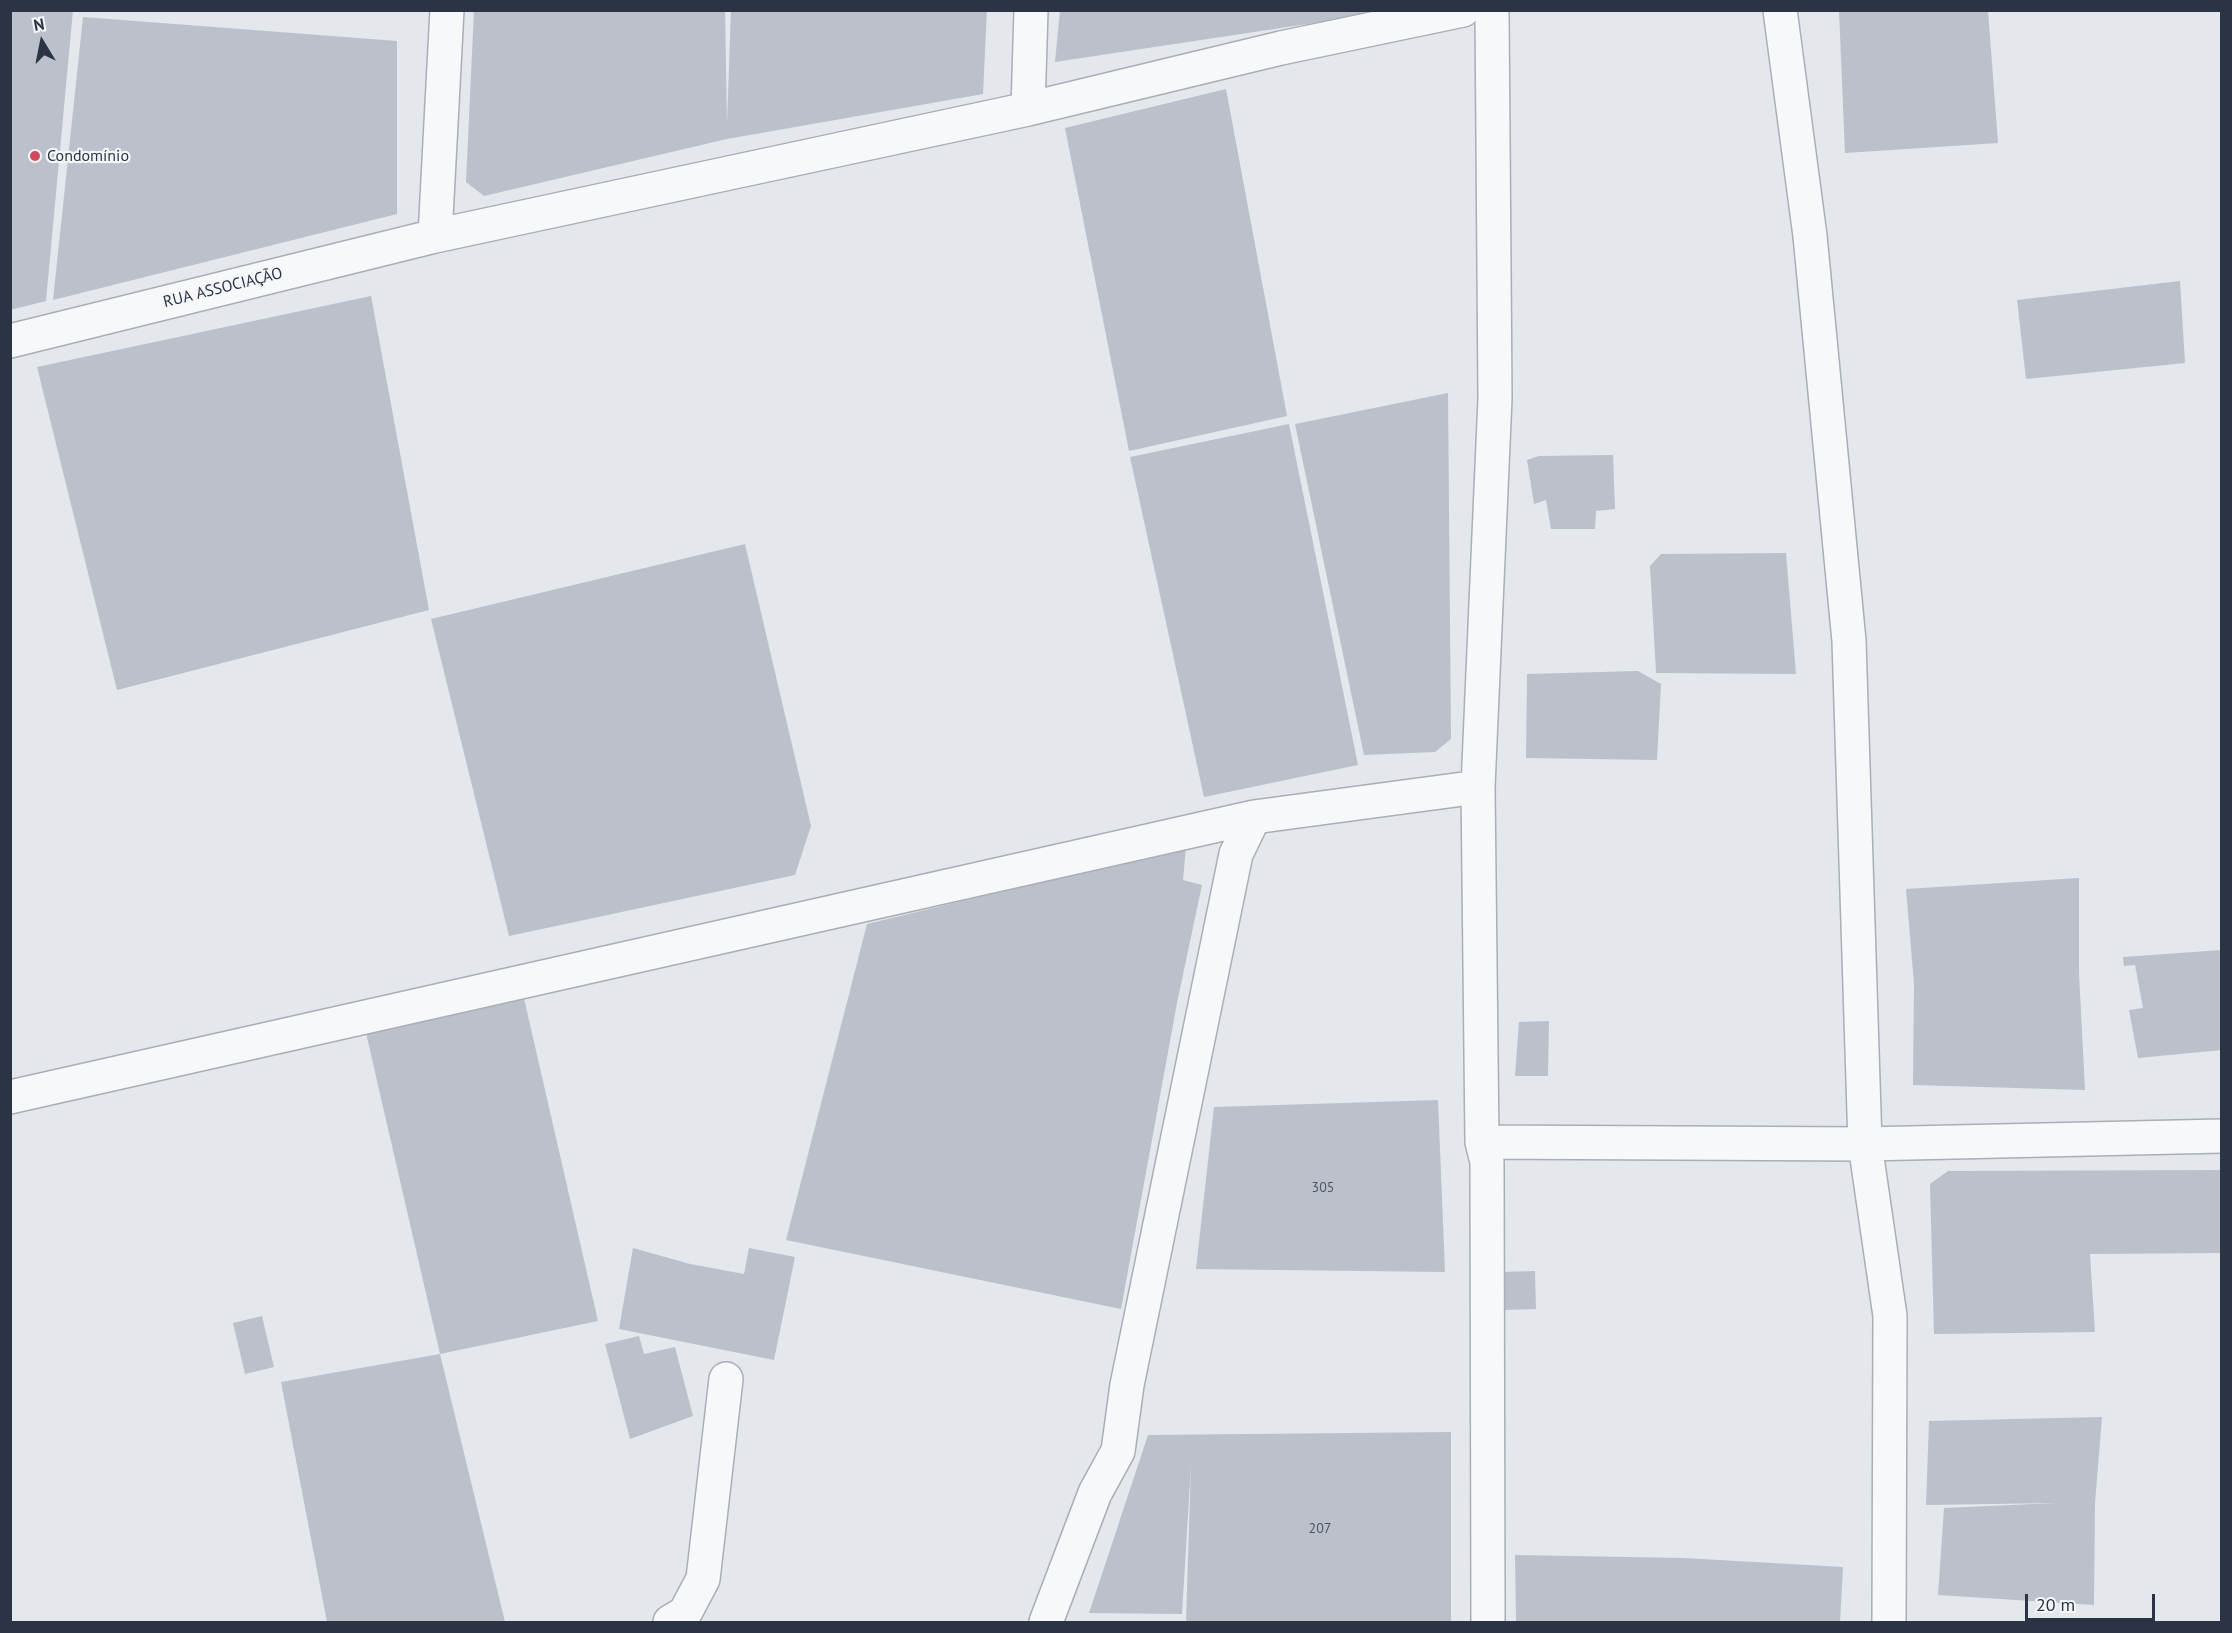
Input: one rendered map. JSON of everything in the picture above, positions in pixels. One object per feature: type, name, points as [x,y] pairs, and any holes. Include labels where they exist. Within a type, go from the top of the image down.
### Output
[{"type":"street","points":[[435,236],[447,10]]},
{"type":"street","points":[[1028,109],[1031,10]]},
{"type":"street","name":"RUA ASSOCIAÇÃO","points":[[10,341],[435,236],[1028,109],[1281,48],[1463,10]]},
{"type":"street","points":[[1488,1623],[1487,1162],[1482,1142],[1478,787],[1495,398],[1492,10]]},
{"type":"street","points":[[1780,10],[1810,236],[1849,641],[1865,1144],[1890,1316],[1889,1623]]},
{"type":"street","points":[[10,1097],[1254,817],[1478,787]]},
{"type":"street","points":[[1046,1623],[1095,1493],[1118,1451],[1127,1385],[1236,854],[1254,817]]},
{"type":"street","points":[[1482,1142],[1865,1144],[2222,1136]]},
{"type":"street","points":[[670,1623],[685,1613],[703,1579],[726,1379]]},
{"type":"building","name":"Condomínio","points":[[10,10],[73,10],[46,301],[10,310]]},
{"type":"building","points":[[474,10],[725,10],[727,124],[731,10],[987,10],[983,94],[727,139],[484,196],[466,182]]},
{"type":"building","points":[[1060,10],[1387,10],[1387,12],[1055,62]]},
{"type":"building","points":[[1839,10],[1988,10],[1998,143],[1845,153]]},
{"type":"building","points":[[83,17],[397,41],[397,214],[53,300]]},
{"type":"building","points":[[1226,89],[1287,416],[1129,451],[1065,128]]},
{"type":"building","points":[[2180,281],[2185,363],[2026,379],[2017,300]]},
{"type":"building","points":[[371,296],[429,610],[117,690],[37,367]]},
{"type":"building","points":[[1448,393],[1451,739],[1435,752],[1364,755],[1295,424]]},
{"type":"building","points":[[1289,424],[1358,765],[1204,797],[1130,457]]},
{"type":"building","points":[[1613,455],[1615,509],[1596,511],[1595,529],[1551,529],[1546,500],[1534,504],[1527,460],[1539,456]]},
{"type":"building","points":[[745,544],[811,826],[795,875],[509,936],[431,619]]},
{"type":"building","points":[[1786,553],[1796,674],[1656,673],[1650,566],[1661,554]]},
{"type":"building","points":[[1638,671],[1661,684],[1657,760],[1526,758],[1527,674]]},
{"type":"building","points":[[1186,847],[1183,880],[1202,885],[1177,1003],[1121,1309],[786,1240],[867,924]]},
{"type":"building","points":[[2079,878],[2079,973],[2085,1090],[1913,1085],[1914,984],[1906,889]]},
{"type":"building","points":[[2222,950],[2222,1050],[2138,1058],[2129,1010],[2143,1008],[2135,965],[2124,966],[2123,957]]},
{"type":"building","points":[[523,994],[598,1321],[440,1354],[366,1033]]},
{"type":"building","points":[[1549,1021],[1548,1076],[1515,1076],[1519,1022]]},
{"type":"building","points":[[1438,1100],[1445,1272],[1196,1269],[1214,1107]]},
{"type":"building","points":[[2222,1170],[2222,1253],[2090,1254],[2095,1332],[1934,1334],[1930,1184],[1948,1171]]},
{"type":"building","points":[[633,1248],[690,1264],[744,1274],[749,1248],[795,1257],[774,1360],[619,1329]]},
{"type":"building","points":[[1535,1271],[1536,1309],[1503,1310],[1501,1272]]},
{"type":"building","points":[[262,1316],[274,1367],[245,1374],[233,1323]]},
{"type":"building","points":[[639,1336],[644,1354],[675,1347],[693,1416],[630,1439],[605,1344]]},
{"type":"building","points":[[440,1354],[505,1622],[327,1622],[281,1382]]},
{"type":"building","points":[[2102,1417],[2095,1503],[2094,1605],[1938,1595],[1944,1508],[2057,1503],[1926,1505],[1929,1421]]},
{"type":"building","points":[[1451,1432],[1451,1622],[1186,1622],[1191,1465],[1182,1614],[1089,1613],[1148,1435]]},
{"type":"building","points":[[1515,1555],[1684,1558],[1843,1567],[1840,1622],[1516,1622]]},
{"type":"place","name":"Condomínio","points":[[35,156]]}]
